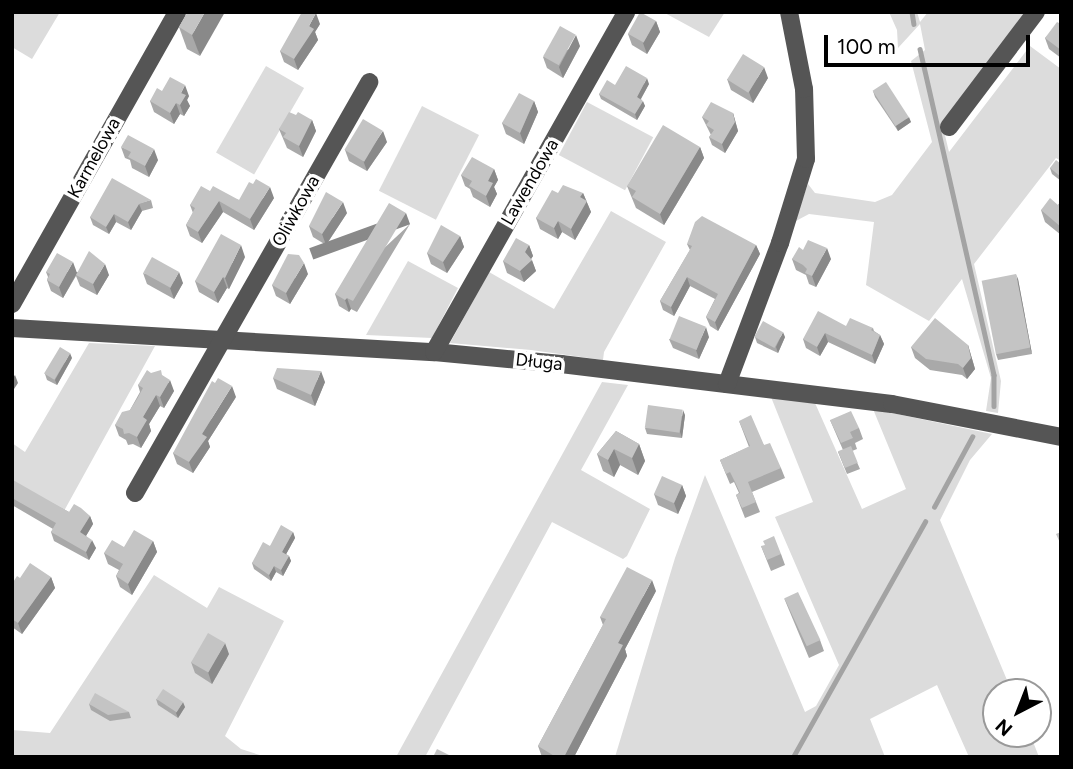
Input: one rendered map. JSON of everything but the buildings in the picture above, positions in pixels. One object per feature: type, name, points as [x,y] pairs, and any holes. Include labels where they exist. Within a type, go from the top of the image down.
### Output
[{"type":"street","name":"Karmelowa","points":[[12,304],[177,12]]},
{"type":"street","name":"Lawendowa","points":[[434,352],[626,12]]},
{"type":"street","points":[[727,384],[780,243],[806,159],[804,89],[789,12]]},
{"type":"street","points":[[949,127],[1036,12]]},
{"type":"street","name":"Oliwkowa","points":[[135,493],[369,82]]},
{"type":"street","name":"Długa","points":[[12,328],[434,352],[892,404],[1061,437]]},
{"type":"shaded area","points":[[12,12],[60,12],[32,59],[12,47]]},
{"type":"shaded area","points":[[663,12],[725,12],[709,37]]},
{"type":"shaded area","points":[[889,12],[917,12],[920,22],[928,12],[1030,12],[943,127],[949,152],[1030,46],[1061,69],[1061,161],[1056,158],[974,264],[1001,381],[998,413],[986,411],[991,378],[962,279],[929,321],[866,285],[874,222],[809,214],[794,222],[808,184],[815,193],[875,202],[892,195],[932,142],[911,61],[925,50],[920,24],[898,48],[897,30]]},
{"type":"shaded area","points":[[266,66],[304,88],[254,175],[216,153]]},
{"type":"shaded area","points":[[587,102],[653,137],[625,190],[559,155]]},
{"type":"shaded area","points":[[422,106],[479,135],[436,220],[379,191]]},
{"type":"shaded area","points":[[611,211],[666,242],[604,352],[603,360],[450,343],[489,272],[554,309]]},
{"type":"shaded area","points":[[408,261],[458,288],[432,338],[366,335]]},
{"type":"shaded area","points":[[89,343],[155,346],[64,511],[12,482],[12,443],[25,452]]},
{"type":"shaded area","points":[[602,382],[628,385],[581,470],[650,509],[627,556],[623,559],[552,522],[425,757],[396,757]]},
{"type":"shaded area","points":[[771,397],[815,403],[862,509],[906,489],[873,409],[992,434],[970,460],[940,520],[1006,678],[982,678],[982,748],[1035,748],[1039,757],[969,757],[937,685],[870,719],[885,757],[615,757],[675,558],[705,475],[805,712],[816,706],[839,665],[775,517],[813,502]]},
{"type":"shaded area","points":[[154,575],[207,608],[219,587],[284,621],[225,736],[241,749],[266,757],[12,757],[12,730],[50,733]]},
{"type":"waterway","points":[[912,12],[914,24]]},
{"type":"waterway","points":[[920,49],[994,375],[994,406]]},
{"type":"waterway","points":[[934,507],[972,437]]},
{"type":"waterway","points":[[793,757],[925,522]]}]
